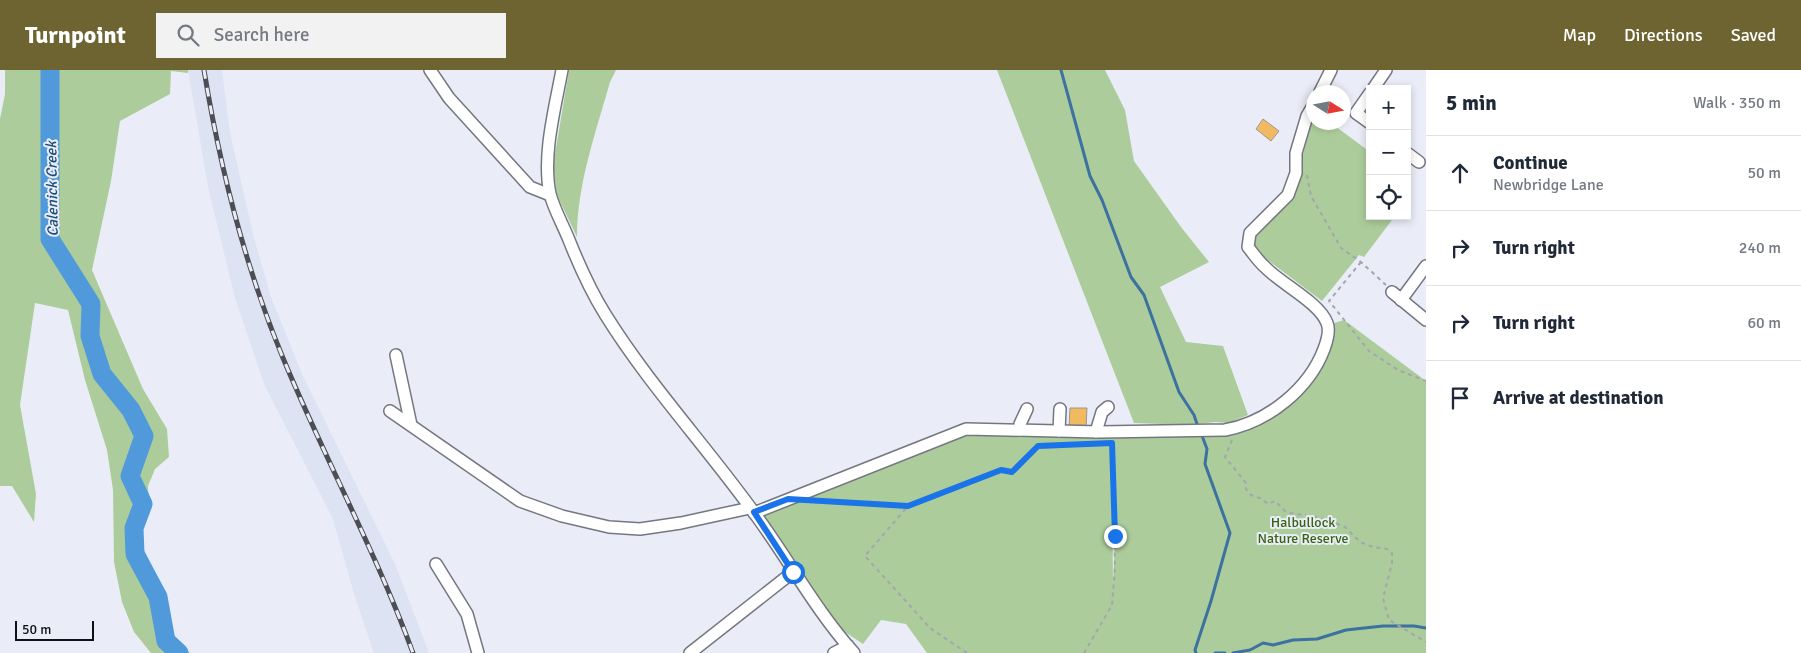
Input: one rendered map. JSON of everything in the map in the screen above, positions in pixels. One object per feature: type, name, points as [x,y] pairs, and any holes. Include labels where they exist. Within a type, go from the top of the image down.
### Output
[{"type":"street","points":[[430,70],[449,98],[530,187],[550,194]]},
{"type":"street","points":[[562,70],[550,137],[548,170],[550,194],[584,276],[605,314],[664,398],[752,510],[793,572],[851,649],[834,653]]},
{"type":"street","points":[[1324,85],[1331,70]]},
{"type":"street","points":[[1376,85],[1386,70]]},
{"type":"street","points":[[1366,99],[1356,113],[1366,120]]},
{"type":"street","points":[[390,411],[520,501],[562,516],[608,527],[640,529],[752,510],[966,429],[1112,432],[1196,431],[1234,428],[1266,415],[1301,388],[1322,356],[1328,340],[1328,324],[1320,311],[1265,268],[1248,247],[1250,233],[1288,195],[1296,173],[1296,153],[1306,119]]},
{"type":"street","points":[[1411,156],[1419,162]]},
{"type":"street","points":[[1401,300],[1426,266]]},
{"type":"street","points":[[1392,292],[1426,320]]},
{"type":"street","points":[[396,355],[411,426]]},
{"type":"street","points":[[1096,432],[1102,412],[1108,407]]},
{"type":"street","points":[[1020,430],[1020,424],[1026,409]]},
{"type":"street","points":[[1059,431],[1060,409]]},
{"type":"street","points":[[436,564],[467,614],[478,653]]},
{"type":"street","points":[[690,653],[793,572]]},
{"type":"path","points":[[1307,174],[1311,196],[1341,248],[1361,262],[1386,284],[1392,292]]},
{"type":"path","points":[[1361,262],[1329,301],[1369,351],[1398,370],[1426,381]]},
{"type":"path","points":[[1084,653],[1112,605],[1116,568],[1112,432]]},
{"type":"path","points":[[1234,436],[1225,457],[1246,483],[1246,490],[1250,495],[1262,498],[1268,504],[1275,501],[1286,512],[1325,519],[1345,527],[1360,542],[1373,547],[1387,549],[1392,554],[1392,563],[1383,598],[1389,620],[1426,642]]},
{"type":"path","points":[[816,501],[908,506],[1001,470],[1012,472],[1038,446],[1103,444]]},
{"type":"path","points":[[908,506],[865,556],[930,628],[967,653]]},
{"type":"shaded area","points":[[188,70],[222,70],[230,133],[254,238],[271,297],[302,374],[396,566],[429,653],[374,653],[354,594],[333,519],[264,384],[235,298],[208,187]]},
{"type":"green space","points":[[5,70],[188,70],[188,73],[171,71],[170,94],[120,121],[111,181],[92,270],[143,389],[167,429],[169,457],[155,469],[148,486],[149,507],[139,539],[163,590],[173,634],[190,653],[151,653],[134,632],[122,602],[114,562],[113,490],[107,450],[85,380],[68,310],[35,303],[20,405],[36,494],[34,522],[12,486],[0,486],[0,119],[5,94]]},
{"type":"green space","points":[[569,70],[616,70],[610,82],[588,158],[580,197],[577,237],[557,195],[553,166]]},
{"type":"green space","points":[[997,70],[1105,70],[1125,110],[1134,161],[1181,227],[1209,262],[1160,287],[1186,342],[1223,346],[1248,415],[1228,423],[1215,422],[1188,425],[1134,423]]},
{"type":"green space","points":[[1309,130],[1340,130],[1366,149],[1366,220],[1392,220],[1364,257],[1359,255],[1322,301],[1269,261],[1253,246],[1255,236],[1291,200]]},
{"type":"green space","name":"Halbullock Nature Reserve","points":[[1344,320],[1426,381],[1426,653],[927,653],[906,624],[881,620],[863,644],[830,622],[754,513],[966,429],[1235,428],[1301,388],[1331,324]],"holes":[[[1112,470],[1115,536],[1113,585]]]},
{"type":"building","points":[[1263,119],[1279,131],[1271,141],[1256,129]]},
{"type":"building","points":[[1070,408],[1087,408],[1086,428],[1069,427]]},
{"type":"waterway","name":"Calenick Creek","points":[[50,70],[50,239],[91,304],[90,336],[102,374],[131,410],[144,436],[130,476],[143,504],[134,528],[135,554],[158,597],[166,641],[179,653]]},
{"type":"waterway","points":[[1061,70],[1090,176],[1102,200],[1131,277],[1144,295],[1179,392],[1194,415],[1198,427]]},
{"type":"waterway","points":[[1196,653],[1195,650],[1230,533],[1205,464],[1207,449],[1201,433]]},
{"type":"waterway","points":[[1233,653],[1250,650],[1263,643],[1273,645],[1293,640],[1317,639],[1346,630],[1383,626],[1426,628]]},
{"type":"waterway","points":[[1215,653],[1225,653]]},
{"type":"railway","points":[[204,70],[210,107],[235,216],[269,323],[299,395],[383,578],[413,653]]},
{"type":"route","points":[[793,572],[754,512],[788,499],[908,506],[1001,470],[1012,472],[1038,446],[1112,443],[1115,536]]}]
